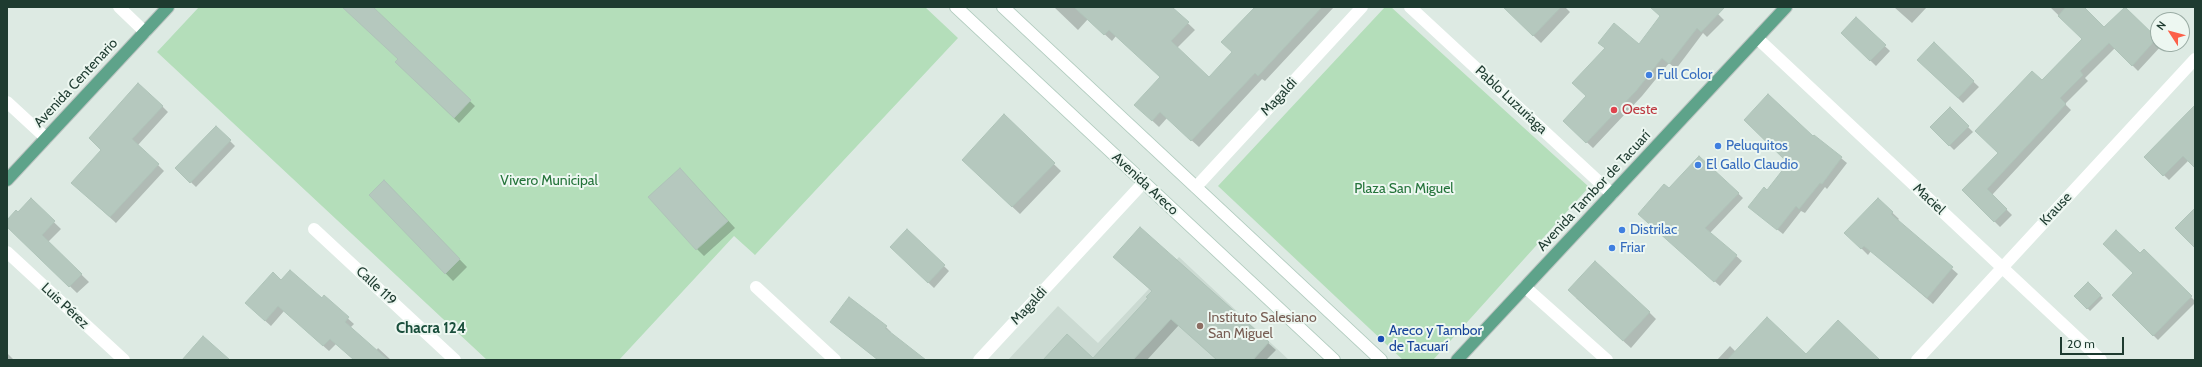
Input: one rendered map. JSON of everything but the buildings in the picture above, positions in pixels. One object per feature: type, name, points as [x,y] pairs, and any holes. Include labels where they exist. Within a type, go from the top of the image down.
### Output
[{"type":"main road","name":"Avenida Centenario","points":[[7,180],[168,7]]},
{"type":"main road","name":"Avenida Tambor de Tacuarí","points":[[1457,360],[1786,7]]},
{"type":"street","points":[[119,7],[145,32]]},
{"type":"street","name":"Avenida Areco","points":[[956,7],[1334,360]]},
{"type":"street","points":[[1003,7],[1381,360]]},
{"type":"street","name":"Magaldi","points":[[1196,187],[1362,7]]},
{"type":"street","name":"Pablo Luzuriaga","points":[[1410,7],[1612,194]]},
{"type":"street","name":"Maciel","points":[[1757,38],[2101,360]]},
{"type":"street","name":"Krause","points":[[1917,360],[2195,59]]},
{"type":"street","points":[[7,102],[46,138]]},
{"type":"street","name":"Magaldi","points":[[979,360],[1144,182]]},
{"type":"street","name":"Calle 119","points":[[314,229],[455,360]]},
{"type":"street","name":"Luis Pérez","points":[[7,252],[124,360]]},
{"type":"street","points":[[756,287],[835,360]]},
{"type":"street","points":[[1525,287],[1607,360]]},
{"type":"shaded area","points":[[1179,257],[1289,360],[1008,360],[1058,306],[1098,343]]},
{"type":"green space","name":"Vivero Municipal","points":[[199,7],[925,7],[958,38],[755,255],[734,236],[619,360],[487,360],[157,52]]},
{"type":"green space","name":"Plaza San Miguel","points":[[1385,7],[1391,7],[1589,187],[1433,360],[1403,360],[1218,186]]},
{"type":"place","name":"Full Color","points":[[1649,75]]},
{"type":"place","name":"Oeste","points":[[1614,110]]},
{"type":"place","name":"Peluquitos","points":[[1718,146]]},
{"type":"place","name":"El Gallo Claudio","points":[[1698,165]]},
{"type":"place","name":"Distrilac","points":[[1622,230]]},
{"type":"place","name":"Friar","points":[[1612,248]]},
{"type":"place","name":"Instituto Salesiano San Miguel","points":[[1200,326]]},
{"type":"place","name":"Areco y Tambor de Tacuarí","points":[[1381,339]]},
{"type":"district","name":"Chacra 124","points":[[431,329]]}]
